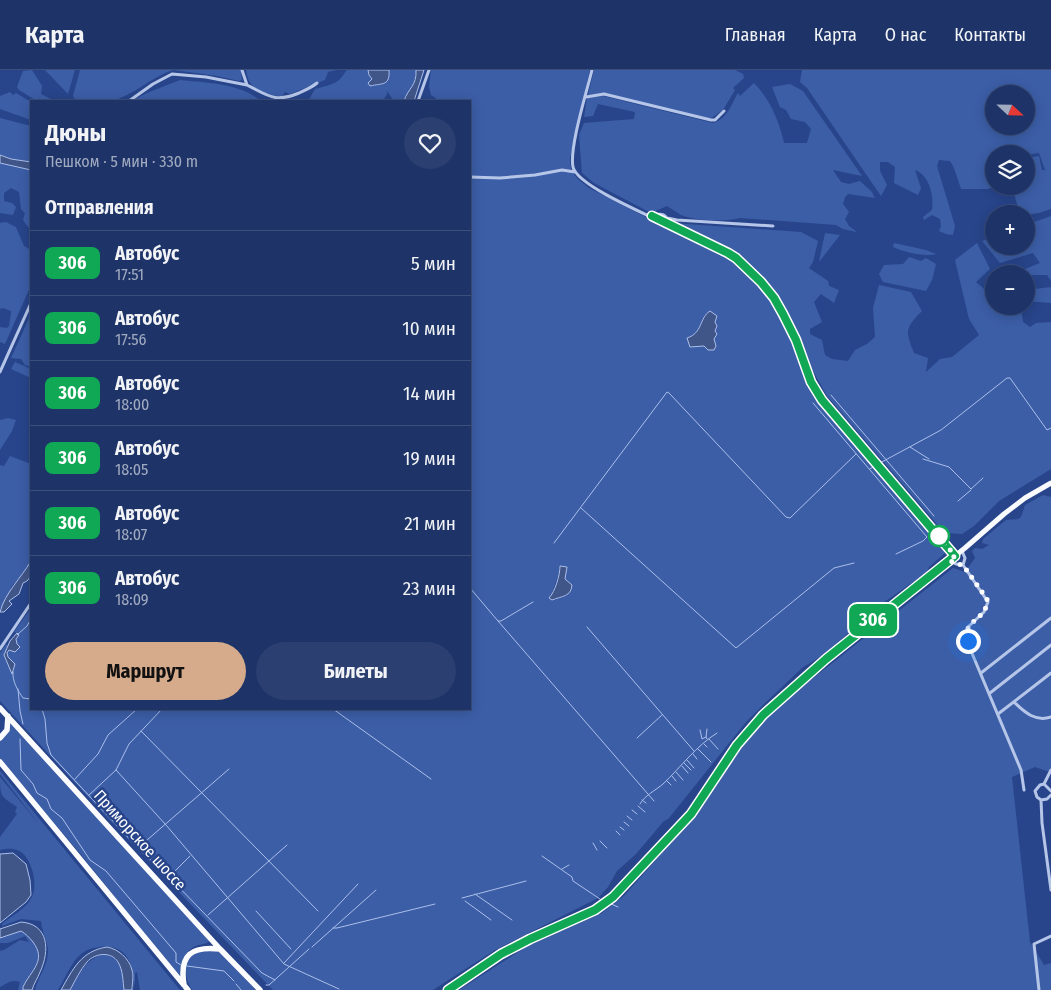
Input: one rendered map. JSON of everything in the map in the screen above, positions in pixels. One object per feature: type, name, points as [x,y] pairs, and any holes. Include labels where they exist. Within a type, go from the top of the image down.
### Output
[{"type":"highway","name":"Приморское шоссе","points":[[0,708],[220,949],[260,990]]},
{"type":"highway","points":[[0,738],[7,730],[8,716]]},
{"type":"highway","points":[[0,762],[186,988]]},
{"type":"highway","points":[[186,988],[183,969],[186,957],[193,951],[201,948],[220,949]]},
{"type":"main road","points":[[448,990],[501,954],[595,910],[613,897],[691,814],[737,745],[759,718],[826,659],[1025,498],[1051,483]]},
{"type":"street","points":[[242,70],[247,86]]},
{"type":"street","points":[[418,100],[428,70]]},
{"type":"street","points":[[592,70],[572,158],[575,172],[582,179],[603,192],[736,258],[772,295],[796,340],[811,382],[822,400],[955,556]]},
{"type":"street","points":[[130,100],[153,84],[172,74],[206,77],[247,86],[272,98],[281,99],[312,87],[317,83]]},
{"type":"street","points":[[586,97],[604,94],[711,120],[715,120],[724,110]]},
{"type":"street","points":[[471,177],[500,178],[535,175],[562,170],[575,172]]},
{"type":"street","points":[[652,216],[662,214],[667,218],[677,220],[772,226]]},
{"type":"street","points":[[667,218],[669,226]]},
{"type":"street","points":[[0,372],[30,305]]},
{"type":"street","points":[[962,550],[965,558],[963,565]]},
{"type":"street","points":[[949,560],[963,565],[988,602],[984,612],[968,627],[966,639],[1021,770],[1024,790]]},
{"type":"street","points":[[0,649],[30,604]]},
{"type":"street","points":[[981,673],[1051,618]]},
{"type":"street","points":[[990,693],[1051,645]]},
{"type":"street","points":[[998,714],[1051,673]]},
{"type":"street","points":[[1014,702],[1029,716],[1040,719],[1051,717]]},
{"type":"street","points":[[1051,770],[1044,784],[1040,785],[1035,791],[1037,797],[1041,800],[1042,823],[1051,890]]},
{"type":"street","points":[[1044,784],[1051,791]]},
{"type":"street","points":[[1041,800],[1047,799],[1051,795]]},
{"type":"street","points":[[1039,990],[1034,944],[1051,936]]},
{"type":"shaded area","points":[[32,70],[42,86],[41,94],[53,100],[35,100],[19,90],[17,87],[23,71]]},
{"type":"shaded area","points":[[45,70],[75,70],[68,94]]},
{"type":"shaded area","points":[[80,70],[173,70],[114,100],[75,100],[73,96]]},
{"type":"shaded area","points":[[174,70],[241,70],[242,80],[239,81]]},
{"type":"shaded area","points":[[246,70],[336,70],[328,72],[325,80],[290,94],[285,92],[282,96],[266,94],[255,88],[249,80]]},
{"type":"shaded area","points":[[347,70],[368,70],[372,79],[372,86],[381,83],[389,77],[389,70],[416,70],[415,81],[405,100],[393,100],[387,91],[384,100],[309,100],[315,89],[337,82]]},
{"type":"shaded area","points":[[368,70],[389,70],[387,81],[370,86],[368,83],[372,79]]},
{"type":"shaded area","points":[[416,70],[424,70],[414,100],[404,100],[414,83]]},
{"type":"shaded area","points":[[431,70],[590,70],[570,158],[571,168],[575,176],[589,188],[737,264],[776,304],[813,390],[833,417],[941,542],[945,553],[929,567],[927,572],[883,603],[823,655],[802,668],[765,703],[746,722],[669,818],[663,822],[636,854],[617,871],[608,887],[598,898],[495,950],[433,990],[273,990],[103,813],[0,701],[0,653],[6,644],[8,645],[4,656],[11,670],[15,664],[8,657],[7,653],[17,644],[17,633],[14,632],[30,609],[30,710],[471,710],[471,100],[435,100],[436,98],[431,95],[429,86]],"holes":[[[705,314],[716,346],[699,346],[687,338],[697,331]],[[559,567],[567,568],[565,579],[572,585],[566,596],[554,600],[550,599],[559,573]]]},
{"type":"shaded area","points":[[594,70],[735,70],[743,74],[744,78],[733,88],[735,90],[723,110],[710,119],[605,93],[588,95]]},
{"type":"shaded area","points":[[802,70],[1051,70],[1051,209],[1035,214],[1035,205],[1017,205],[1014,195],[1035,195],[1035,157],[1039,156],[1042,170],[1045,170],[1039,153],[1035,154],[1035,145],[985,145],[985,189],[961,189],[950,161],[939,160],[937,166],[955,226],[953,235],[939,231],[941,226],[940,219],[932,215],[924,220],[923,217],[932,210],[930,187],[924,177],[915,170],[921,188],[918,195],[894,183],[895,167],[888,162],[880,162],[880,171],[887,185],[881,196],[807,88],[800,82]]},
{"type":"shaded area","points":[[180,80],[233,87],[253,95],[260,100],[133,100]]},
{"type":"shaded area","points":[[754,83],[765,96],[773,111],[784,143],[807,143],[811,129],[805,122],[791,119],[786,110],[780,107],[772,87],[790,84],[803,91],[862,176],[833,170],[841,182],[849,184],[860,181],[872,192],[875,198],[848,194],[845,197],[843,204],[849,212],[845,219],[849,226],[857,232],[843,229],[836,225],[740,218],[719,220],[694,219],[681,215],[667,206],[651,213],[594,183],[582,173],[579,135],[584,123],[634,119],[635,112],[598,104],[593,116],[584,117],[587,98],[603,96],[713,123],[725,115],[738,93],[740,96]]},
{"type":"shaded area","points":[[10,92],[13,95],[16,93],[30,101],[30,120],[0,109],[0,96]]},
{"type":"shaded area","points":[[0,118],[30,126],[30,162],[0,155]]},
{"type":"shaded area","points":[[0,155],[30,162],[30,170],[0,163]]},
{"type":"shaded area","points":[[0,163],[30,170],[30,230],[23,220],[25,213],[21,209],[19,192],[11,188],[4,193],[4,201],[12,203],[16,207],[13,215],[0,213]]},
{"type":"shaded area","points":[[1051,216],[1051,281],[1047,275],[1035,275],[1035,265],[1040,263],[1034,255],[1035,222]]},
{"type":"shaded area","points":[[6,222],[16,227],[24,246],[30,249],[30,287],[5,344],[0,342],[0,327],[7,328],[9,326],[11,311],[3,308],[0,309],[0,223]]},
{"type":"shaded area","points":[[672,223],[801,232],[818,241],[813,262],[809,268],[828,281],[829,286],[839,290],[834,303],[821,294],[814,302],[822,322],[810,329],[810,334],[822,340],[825,355],[832,359],[848,361],[855,350],[867,344],[875,337],[873,308],[879,285],[911,292],[922,311],[912,322],[908,335],[914,353],[928,358],[926,372],[940,359],[952,357],[979,335],[969,319],[955,260],[977,243],[988,265],[985,265],[985,274],[976,282],[985,288],[985,315],[1022,315],[1023,322],[1030,327],[1036,323],[1051,322],[1051,469],[999,501],[974,526],[962,534],[947,533],[941,529],[827,396],[812,369],[781,299],[742,258]]},
{"type":"shaded area","points":[[825,233],[840,235],[819,262]]},
{"type":"shaded area","points":[[894,243],[936,254],[926,255],[908,252],[893,247]]},
{"type":"shaded area","points":[[993,255],[1026,255],[1000,263]]},
{"type":"shaded area","points":[[909,257],[921,261],[926,258],[936,264],[932,280],[926,291],[883,282],[879,274],[884,265],[903,264]]},
{"type":"shaded area","points":[[1051,287],[1051,303],[1035,302],[1035,289]]},
{"type":"shaded area","points":[[710,311],[717,316],[715,331],[717,334],[714,339],[716,346],[714,350],[708,350],[704,346],[690,347],[687,338],[696,333],[704,317]]},
{"type":"shaded area","points":[[30,316],[30,367],[25,365],[21,359],[11,358]]},
{"type":"shaded area","points":[[15,362],[30,369],[30,378],[11,369]]},
{"type":"shaded area","points":[[8,418],[16,420],[12,431],[0,450],[0,420]]},
{"type":"shaded area","points":[[10,456],[30,464],[30,563],[25,572],[11,587],[10,593],[0,609],[0,465],[4,466]]},
{"type":"shaded area","points":[[1043,495],[1051,497],[1051,770],[1050,772],[1035,767],[1012,777],[1030,942],[1044,965],[1051,963],[1051,990],[459,990],[526,947],[602,913],[624,896],[699,811],[748,738],[779,705],[953,568],[965,572],[975,558],[972,551],[975,548],[982,549],[989,545],[982,543],[983,539],[1006,520],[1021,517],[1025,505]]},
{"type":"shaded area","points":[[30,562],[30,577],[23,583],[19,594],[9,601],[12,604],[4,612],[0,612],[9,592]]},
{"type":"shaded area","points":[[560,566],[567,567],[565,579],[572,585],[568,594],[552,600],[549,598],[557,583]]},
{"type":"shaded area","points":[[17,633],[19,635],[16,639],[17,644],[20,647],[15,652],[9,650],[7,653],[8,657],[15,664],[12,674],[4,655],[10,641]]},
{"type":"shaded area","points":[[11,723],[210,941],[198,945],[186,955],[181,980],[83,857],[0,760],[0,741]]},
{"type":"shaded area","points":[[0,771],[180,990],[140,990],[137,972],[135,973],[133,990],[133,973],[128,958],[117,949],[99,947],[92,948],[77,957],[58,990],[35,990],[48,954],[41,921],[21,919],[2,926],[29,902],[33,895],[34,884],[33,873],[26,856],[18,850],[0,850],[0,837],[17,814],[15,812],[17,807],[2,795],[0,777],[39,824],[0,774]]},
{"type":"shaded area","points":[[13,853],[26,864],[31,895],[26,902],[0,923],[0,854]]},
{"type":"shaded area","points":[[21,922],[37,928],[45,940],[46,947],[43,964],[32,990],[23,990],[23,987],[38,960],[37,949],[33,942],[21,931],[0,938],[0,929]]},
{"type":"shaded area","points":[[21,931],[29,937],[37,949],[37,962],[23,990],[18,990],[20,982],[17,981],[0,987],[0,951],[20,940],[29,942],[25,936],[8,943],[0,943],[0,938]]},
{"type":"shaded area","points":[[107,947],[119,952],[131,966],[133,972],[132,990],[124,990],[122,972],[115,958],[103,954],[87,962],[70,990],[61,990],[74,968],[84,957],[91,952]]},
{"type":"shaded area","points":[[218,949],[255,990],[192,990],[187,980],[186,966],[193,952]]},
{"type":"shaded area","points":[[103,954],[115,959],[121,967],[124,990],[70,990],[87,964]]},
{"type":"waterway","points":[[880,463],[941,430],[1007,378],[1010,378],[1047,430],[1051,428]]},
{"type":"waterway","points":[[554,543],[667,392],[786,517],[790,518],[856,454]]},
{"type":"waterway","points":[[831,395],[934,516]]},
{"type":"waterway","points":[[813,403],[927,537],[923,541],[896,554]]},
{"type":"waterway","points":[[910,447],[929,459]]},
{"type":"waterway","points":[[923,459],[949,467],[971,489],[983,478]]},
{"type":"waterway","points":[[870,469],[876,465]]},
{"type":"waterway","points":[[958,501],[971,490]]},
{"type":"waterway","points":[[581,508],[736,648],[834,568],[854,563]]},
{"type":"waterway","points":[[471,589],[498,621],[533,602]]},
{"type":"waterway","points":[[17,635],[30,621]]},
{"type":"waterway","points":[[498,621],[654,801]]},
{"type":"waterway","points":[[587,627],[694,751]]},
{"type":"waterway","points":[[13,672],[17,689],[23,698],[30,699]]},
{"type":"waterway","points":[[18,689],[23,724]]},
{"type":"waterway","points":[[42,710],[47,743],[51,755],[138,848],[169,877]]},
{"type":"waterway","points":[[75,779],[98,754],[108,735],[136,710]]},
{"type":"waterway","points":[[89,795],[116,770],[129,744],[161,710]]},
{"type":"waterway","points":[[334,710],[431,779]]},
{"type":"waterway","points":[[637,738],[662,715]]},
{"type":"waterway","points":[[707,729],[707,739]]},
{"type":"waterway","points":[[700,730],[702,739],[706,737]]},
{"type":"waterway","points":[[141,731],[318,911]]},
{"type":"waterway","points":[[640,804],[663,784],[702,744],[717,733]]},
{"type":"waterway","points":[[20,739],[21,770],[33,784],[37,793],[47,799],[51,809],[62,818],[90,860],[106,871],[176,953],[176,962],[181,965]]},
{"type":"waterway","points":[[709,739],[718,749]]},
{"type":"waterway","points":[[704,744],[707,747]]},
{"type":"waterway","points":[[698,749],[711,762]]},
{"type":"waterway","points":[[693,754],[697,759]]},
{"type":"waterway","points":[[687,760],[694,768]]},
{"type":"waterway","points":[[684,763],[691,770]]},
{"type":"waterway","points":[[682,766],[688,773]]},
{"type":"waterway","points":[[139,847],[229,769]]},
{"type":"waterway","points":[[116,770],[166,825],[284,964],[339,989]]},
{"type":"waterway","points":[[676,772],[683,780]]},
{"type":"waterway","points":[[672,776],[676,781]]},
{"type":"waterway","points":[[667,781],[671,785]]},
{"type":"waterway","points":[[642,800],[646,803]]},
{"type":"waterway","points":[[638,806],[645,812]]},
{"type":"waterway","points":[[632,810],[637,814]]},
{"type":"waterway","points":[[627,816],[632,820]]},
{"type":"waterway","points":[[624,822],[629,826]]},
{"type":"waterway","points":[[620,827],[624,830]]},
{"type":"waterway","points":[[616,831],[620,835]]},
{"type":"waterway","points":[[600,841],[607,848]]},
{"type":"waterway","points":[[593,843],[597,850]]},
{"type":"waterway","points":[[208,915],[287,845]]},
{"type":"waterway","points":[[190,856],[169,877],[262,973],[275,980]]},
{"type":"waterway","points":[[542,856],[572,877],[573,881],[600,899]]},
{"type":"waterway","points":[[562,869],[569,865]]},
{"type":"waterway","points":[[462,898],[526,881]]},
{"type":"waterway","points":[[284,963],[358,884]]},
{"type":"waterway","points":[[312,947],[376,890]]},
{"type":"waterway","points":[[475,894],[512,920]]},
{"type":"waterway","points":[[465,901],[491,920]]},
{"type":"waterway","points":[[609,903],[618,907]]},
{"type":"waterway","points":[[333,928],[435,904]]},
{"type":"waterway","points":[[256,911],[291,949]]},
{"type":"waterway","points":[[266,985],[269,985],[309,949]]},
{"type":"waterway","points":[[187,966],[224,971],[234,981]]},
{"type":"waterway","points":[[236,984],[241,990]]},
{"type":"bus line","name":"306","points":[[448,990],[501,954],[595,910],[613,897],[691,814],[737,745],[778,700],[887,609],[955,556],[822,400],[811,382],[796,340],[772,295],[736,258],[684,234],[652,216]]},
{"type":"route","points":[[939,536],[955,556],[949,560],[952,563],[963,565],[988,602],[984,612],[968,627],[966,639],[968,641]]}]
